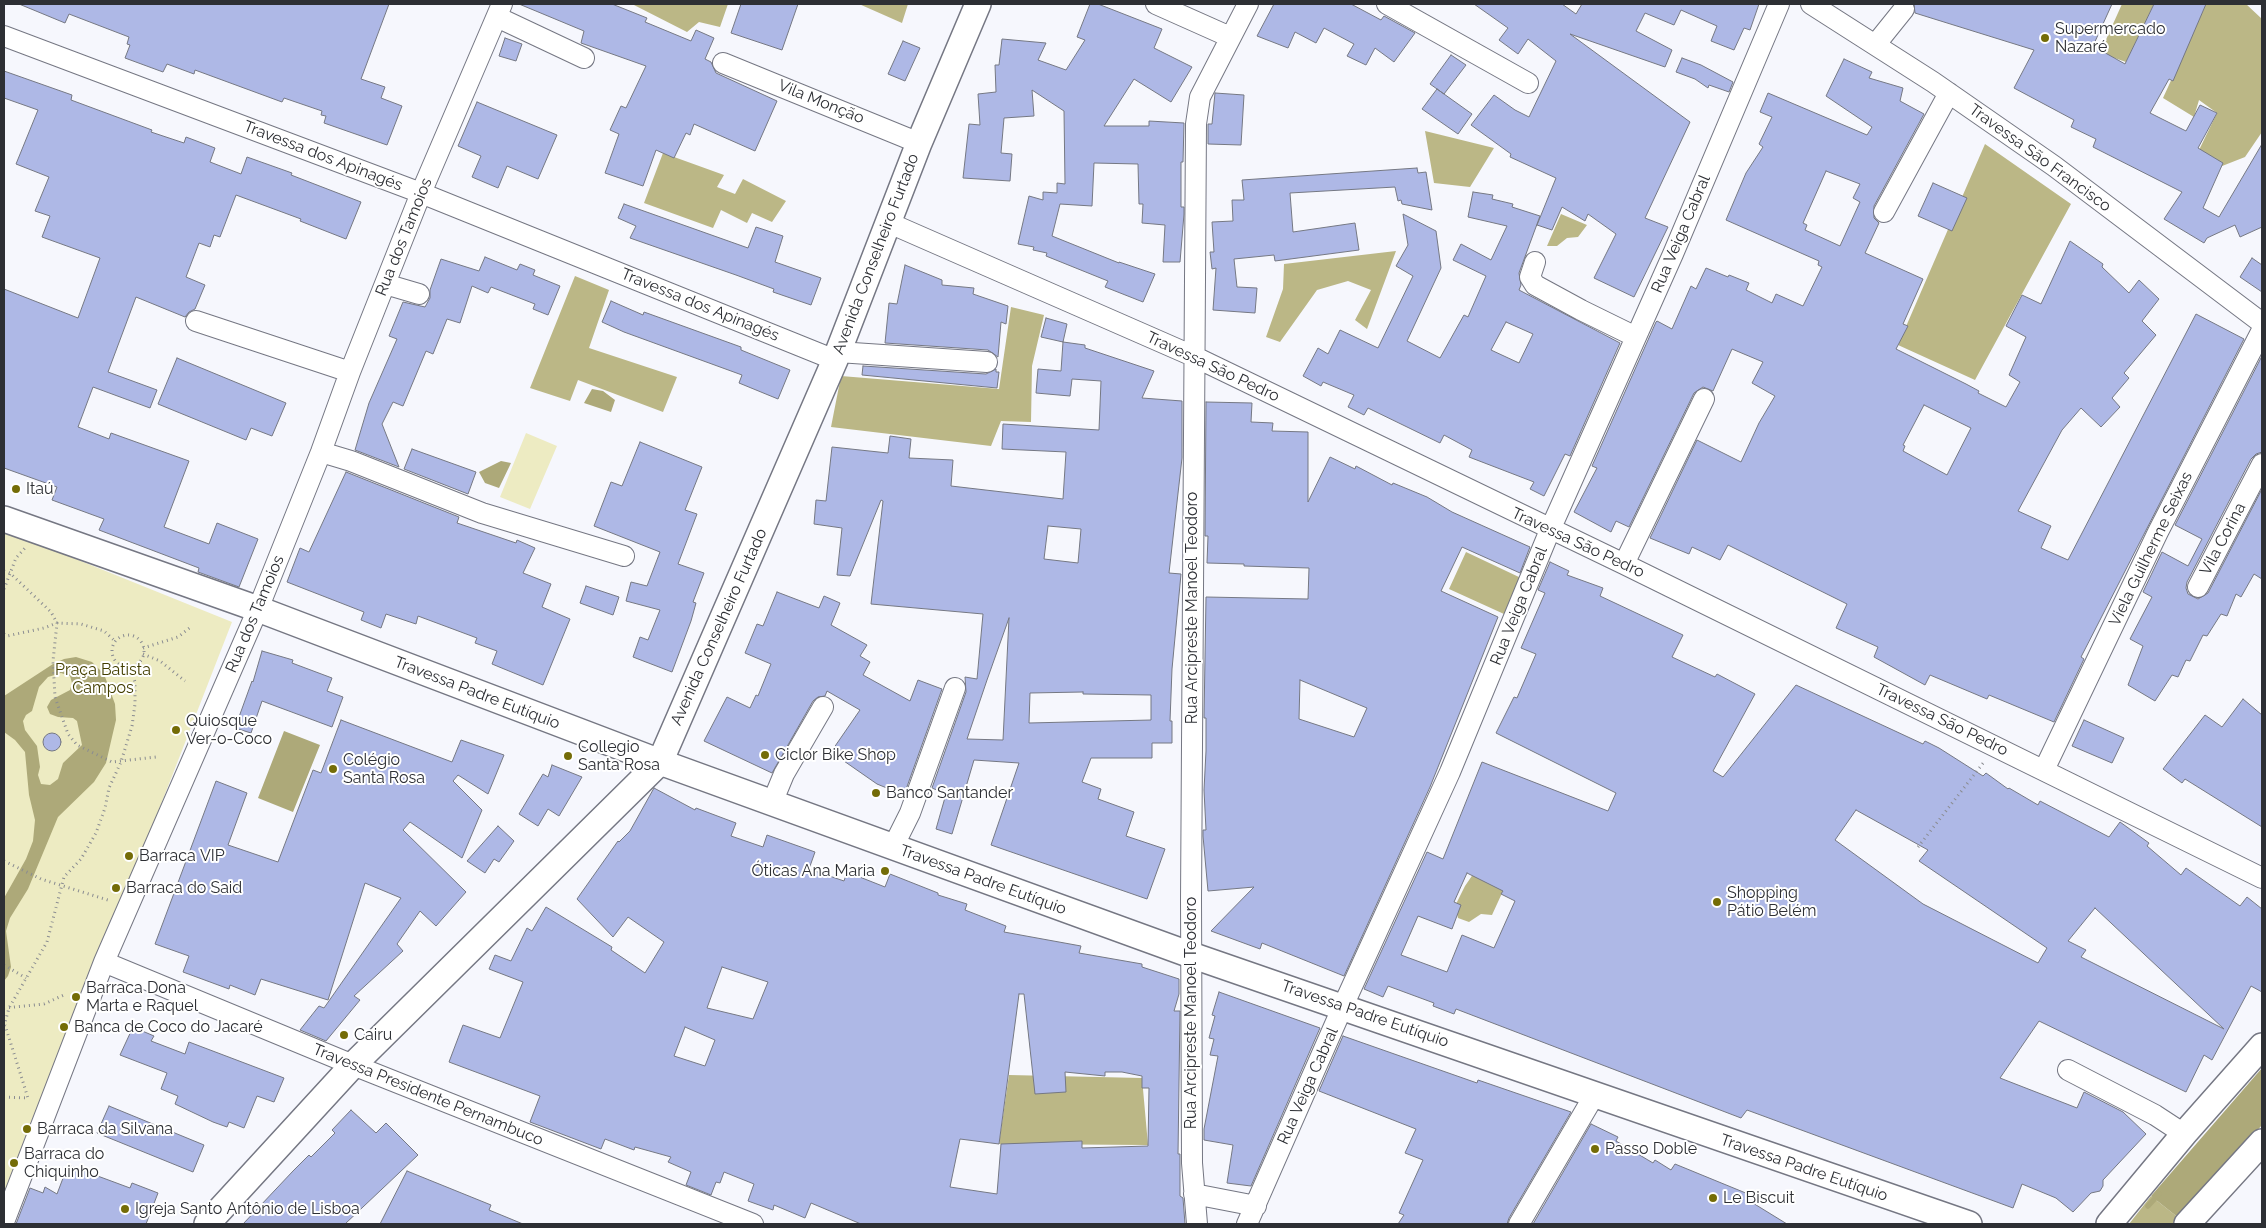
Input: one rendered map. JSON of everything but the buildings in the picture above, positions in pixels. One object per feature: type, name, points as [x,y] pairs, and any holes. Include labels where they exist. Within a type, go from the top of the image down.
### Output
[{"type":"main road","name":"Avenida Conselheiro Furtado","points":[[207,1224],[354,1066],[660,762],[836,356],[887,222],[978,4]]},
{"type":"main road","name":"Travessa Padre Eutíquio","points":[[4,519],[258,610],[660,762],[1191,955],[1969,1224]]},
{"type":"main road","points":[[2109,1224],[2184,1134],[2262,1046]]},
{"type":"main road","points":[[2187,1224],[2262,1142]]},
{"type":"street","points":[[1156,4],[1230,37]]},
{"type":"street","name":"Rua Arcipreste Manoel Teodoro","points":[[1197,1224],[1192,1163],[1191,955],[1193,356],[1196,124],[1200,97],[1248,4]]},
{"type":"street","points":[[1387,4],[1528,83]]},
{"type":"street","name":"Rua Veiga Cabral","points":[[1248,1224],[1343,1006],[1450,772],[1550,530],[1636,337],[1779,4]]},
{"type":"street","name":"Travessa São Francisco","points":[[1811,4],[1949,93],[2054,166],[2262,323]]},
{"type":"street","points":[[1875,45],[1904,9]]},
{"type":"street","points":[[500,10],[584,58]]},
{"type":"street","name":"Rua dos Tamoios","points":[[4,1222],[104,962],[258,610],[421,193],[500,10]]},
{"type":"street","name":"Travessa dos Apinagés","points":[[4,36],[421,193],[836,356],[987,362]]},
{"type":"street","name":"Vila Monção","points":[[723,62],[919,143]]},
{"type":"street","points":[[1884,212],[1949,93]]},
{"type":"street","name":"Travessa São Pedro","points":[[887,222],[1193,356],[1550,530],[1624,564],[2262,878]]},
{"type":"street","points":[[1535,262],[1530,277],[1535,285],[1636,337]]},
{"type":"street","points":[[385,284],[419,294]]},
{"type":"street","points":[[196,321],[350,372]]},
{"type":"street","name":"Viela Guilherme Seixas","points":[[2044,770],[2158,532],[2262,330]]},
{"type":"street","points":[[1624,564],[1704,399]]},
{"type":"street","points":[[321,452],[351,461],[482,512],[624,556]]},
{"type":"street","name":"Vila Corina","points":[[2198,587],[2262,464]]},
{"type":"street","points":[[894,847],[910,813],[955,688]]},
{"type":"street","points":[[772,803],[784,774],[823,707]]},
{"type":"street","name":"Travessa Presidente Pernambuco","points":[[104,962],[354,1066],[753,1224]]},
{"type":"street","points":[[2068,1070],[2155,1115],[2184,1134]]},
{"type":"street","points":[[1519,1224],[1595,1094]]},
{"type":"street","points":[[1194,1194],[1256,1206]]},
{"type":"path","points":[[4,589],[16,558]]},
{"type":"path","points":[[4,571],[10,573],[51,612],[57,623],[53,661],[55,697],[68,734],[77,744],[112,762],[156,757]]},
{"type":"path","points":[[4,634],[7,636],[44,628],[57,623],[89,627],[104,632],[115,640]]},
{"type":"path","points":[[143,648],[178,637],[192,626]]},
{"type":"path","points":[[126,635],[132,636],[141,642],[143,654],[136,664],[130,667],[123,666],[113,657],[112,652],[115,640],[126,635]]},
{"type":"path","points":[[143,654],[160,661],[185,681]]},
{"type":"path","points":[[4,1097],[28,1098],[4,1025],[9,1008],[46,942],[64,877],[81,859],[96,833],[105,808],[109,788],[121,762],[132,726],[135,682],[130,667]]},
{"type":"path","points":[[1918,847],[1984,762]]},
{"type":"path","points":[[4,861],[41,879],[103,899]]},
{"type":"path","points":[[4,965],[26,978]]},
{"type":"path","points":[[4,1008],[44,1004],[66,994]]},
{"type":"green space","points":[[526,433],[557,446],[530,509],[500,497]]},
{"type":"green space","name":"Praça Batista Campos","points":[[4,530],[232,622],[100,961],[4,1219]]},
{"type":"shaded area","points":[[632,4],[728,4],[720,27],[699,22],[687,32]]},
{"type":"shaded area","points":[[859,4],[908,4],[902,23]]},
{"type":"shaded area","points":[[2122,4],[2154,4],[2126,62],[2100,53]]},
{"type":"shaded area","points":[[2206,4],[2246,4],[2262,19],[2262,132],[2245,157],[2184,181],[2217,113],[2199,100],[2194,117],[2163,98]]},
{"type":"shaded area","points":[[1425,131],[1494,148],[1470,187],[1434,183]]},
{"type":"shaded area","points":[[1985,144],[2071,204],[1975,380],[1898,345]]},
{"type":"shaded area","points":[[663,153],[724,175],[717,187],[735,194],[743,179],[786,201],[772,222],[752,213],[747,223],[721,210],[713,228],[644,203]]},
{"type":"shaded area","points":[[1561,214],[1587,225],[1578,237],[1567,238],[1557,246],[1547,246]]},
{"type":"shaded area","points":[[1396,251],[1367,329],[1355,320],[1371,290],[1348,281],[1317,290],[1280,342],[1266,337],[1283,289],[1284,264]]},
{"type":"shaded area","points":[[575,276],[609,290],[589,348],[677,377],[663,412],[578,380],[570,401],[530,388]]},
{"type":"shaded area","points":[[1011,307],[1044,315],[1032,366],[1031,422],[1001,421],[991,446],[831,427],[841,376],[999,389]]},
{"type":"shaded area","points":[[592,389],[603,391],[615,400],[611,412],[584,403]]},
{"type":"shaded area","points":[[501,461],[511,463],[499,488],[485,483],[479,472]]},
{"type":"shaded area","points":[[1466,552],[1521,578],[1504,614],[1449,589]]},
{"type":"shaded area","points":[[76,657],[92,662],[104,674],[115,704],[116,720],[106,763],[94,782],[58,817],[28,889],[10,918],[6,931],[11,967],[4,981],[4,898],[26,859],[33,841],[35,820],[29,795],[25,752],[15,740],[4,732],[4,696],[53,664],[64,659]],"holes":[[[61,673],[70,676],[72,683],[70,690],[51,700],[47,707],[50,714],[58,717],[73,718],[77,721],[82,745],[63,763],[58,779],[50,785],[41,784],[38,775],[40,767],[37,746],[25,730],[23,721],[26,715],[32,711],[39,687],[48,677]]]},
{"type":"shaded area","points":[[284,731],[320,745],[293,812],[258,798]]},
{"type":"shaded area","points":[[1480,864],[1503,891],[1492,915],[1481,914],[1469,922],[1458,918],[1455,906],[1465,886]]},
{"type":"shaded area","points":[[2262,1068],[2262,1125],[2180,1219],[2151,1196]]},
{"type":"shaded area","points":[[1009,1075],[1142,1078],[1148,1145],[999,1144]]},
{"type":"shaded area","points":[[2151,1196],[2180,1219],[2175,1224],[2129,1224]]},
{"type":"waterway","points":[[2148,1206],[2159,1194]]},
{"type":"place","name":"Supermercado Nazaré","points":[[2045,38]]},
{"type":"place","name":"Itaú","points":[[16,489]]},
{"type":"place","name":"Quiosque Ver-o-Coco","points":[[176,730]]},
{"type":"place","name":"Ciclor Bike Shop","points":[[765,755]]},
{"type":"place","name":"Collegio Santa Rosa","points":[[568,756]]},
{"type":"place","name":"Colégio Santa Rosa","points":[[333,769]]},
{"type":"place","name":"Banco Santander","points":[[876,793]]},
{"type":"place","name":"Barraca VIP","points":[[129,856]]},
{"type":"place","name":"Óticas Ana Maria","points":[[885,871]]},
{"type":"place","name":"Barraca do Said","points":[[116,888]]},
{"type":"place","name":"Shopping Pátio Belém","points":[[1717,902]]},
{"type":"place","name":"Barraca Dona Marta e Raquel","points":[[76,997]]},
{"type":"place","name":"Banca de Coco do Jacaré","points":[[64,1027]]},
{"type":"place","name":"Cairu","points":[[344,1035]]},
{"type":"place","name":"Barraca da Silvana","points":[[27,1129]]},
{"type":"place","name":"Passo Doble","points":[[1595,1149]]},
{"type":"place","name":"Barraca do Chiquinho","points":[[14,1163]]},
{"type":"place","name":"Le Biscuit","points":[[1713,1198]]},
{"type":"place","name":"Igreja Santo Antônio de Lisboa","points":[[125,1209]]}]
